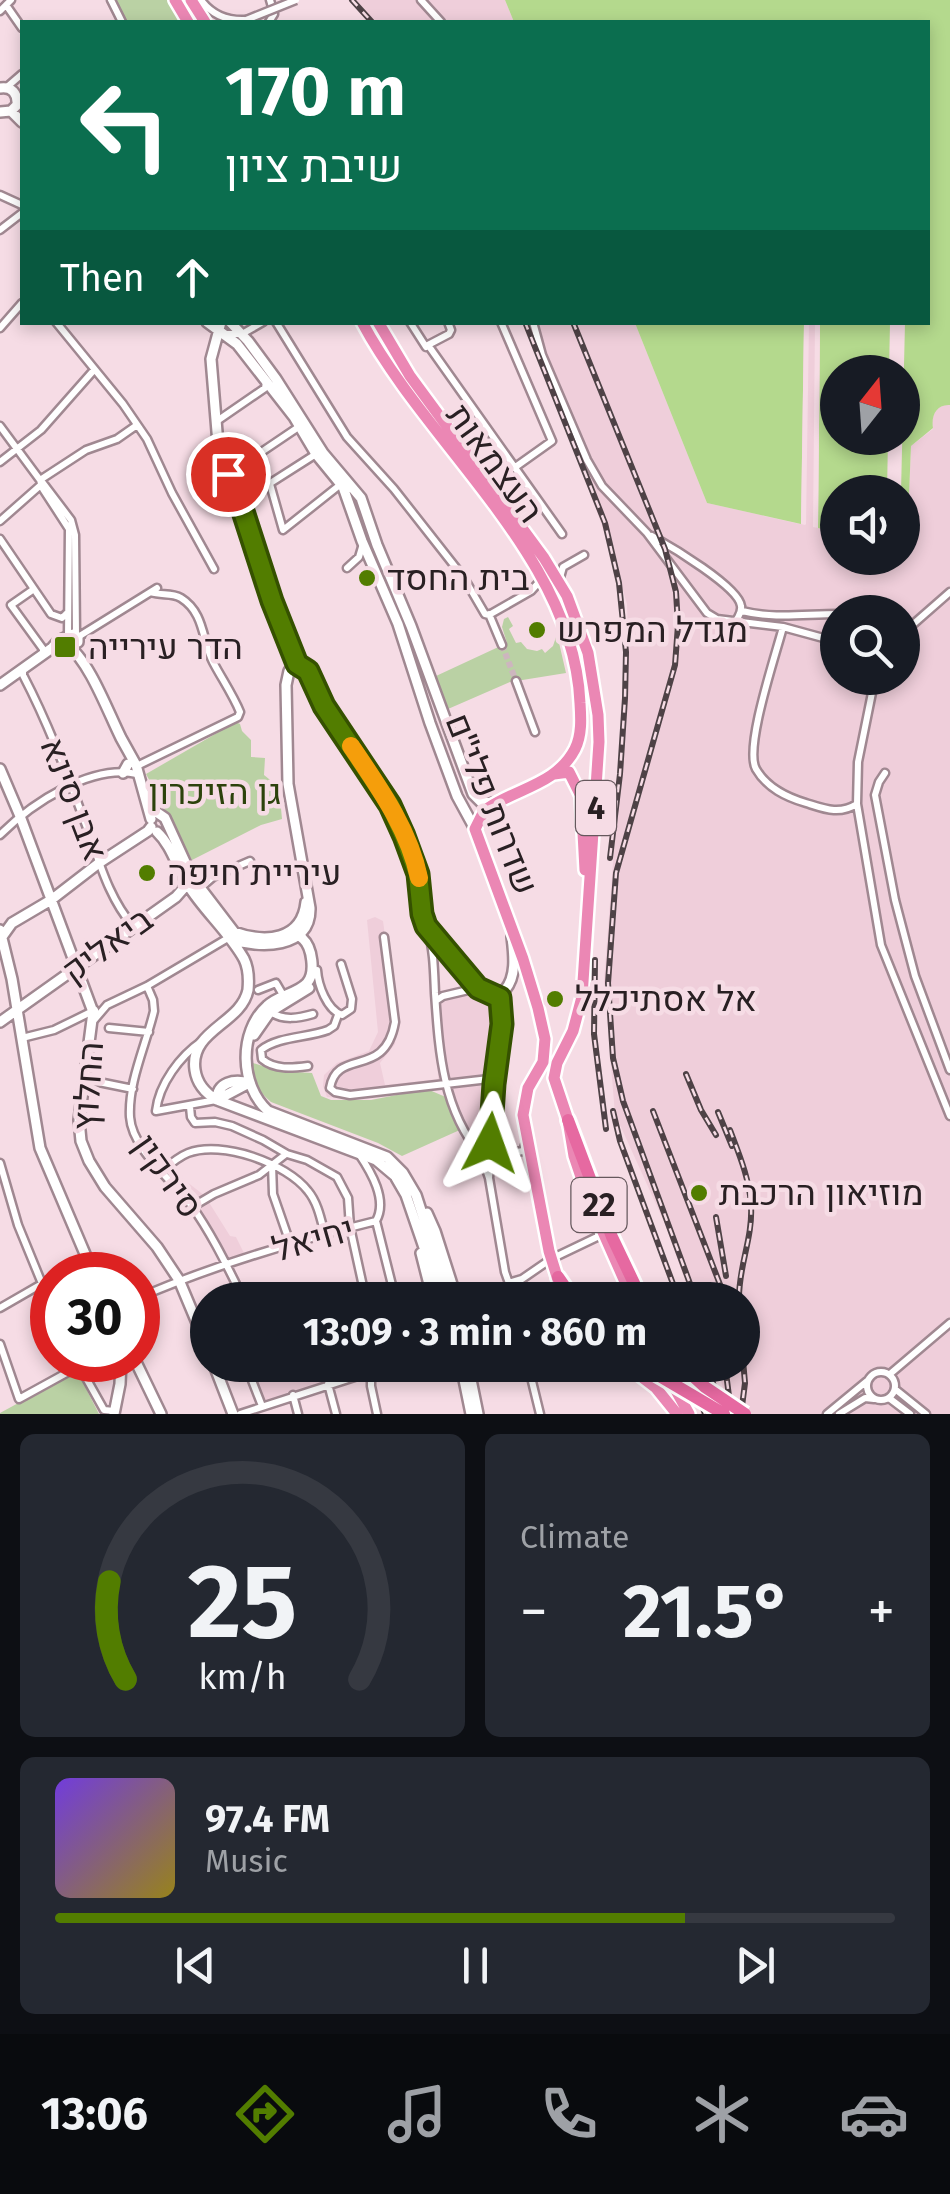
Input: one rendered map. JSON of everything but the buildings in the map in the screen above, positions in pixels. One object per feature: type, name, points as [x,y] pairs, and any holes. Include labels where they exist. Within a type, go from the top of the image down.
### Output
[{"type":"highway","points":[[191,0],[211,20]]},
{"type":"highway","points":[[201,0],[211,20]]},
{"type":"highway","name":"העצמאות","points":[[364,325],[388,366],[541,577],[574,654],[581,712],[575,750],[540,784],[498,802],[482,815],[475,829]]},
{"type":"highway","name":"העצמאות","points":[[380,325],[423,395],[560,582],[582,632],[592,668],[600,742],[586,914]]},
{"type":"highway","points":[[552,774],[569,772],[581,796],[586,914]]},
{"type":"highway","name":"שדרות פלי\"ם","points":[[475,829],[538,1008],[546,1042],[542,1066],[524,1100],[523,1121],[558,1277]]},
{"type":"highway","name":"4","points":[[586,914],[582,998],[573,1031],[554,1073],[588,1198],[629,1282]]},
{"type":"highway","name":"22","points":[[568,1120],[631,1282]]},
{"type":"highway","name":"22","points":[[558,1277],[561,1282]]},
{"type":"highway","points":[[647,1382],[678,1414]]},
{"type":"highway","points":[[670,1382],[724,1414]]},
{"type":"highway","points":[[671,1382],[689,1414]]},
{"type":"highway","points":[[700,1382],[745,1414]]},
{"type":"street","points":[[246,20],[296,0]]},
{"type":"street","points":[[421,0],[439,20]]},
{"type":"street","points":[[211,20],[237,20]]},
{"type":"street","points":[[4,88],[14,92],[12,108]]},
{"type":"street","points":[[0,230],[20,215]]},
{"type":"street","points":[[0,328],[20,306]]},
{"type":"street","points":[[58,325],[147,439],[214,569]]},
{"type":"street","points":[[233,325],[276,379],[323,453],[357,491],[365,508]]},
{"type":"street","points":[[257,325],[242,334],[222,329],[210,359],[218,444],[295,669],[287,694],[288,784],[319,984],[332,1011],[338,1015],[348,1013],[353,1006],[341,964]]},
{"type":"street","points":[[278,325],[337,423],[384,477],[391,477],[394,489],[480,601],[502,645]]},
{"type":"street","points":[[413,325],[426,347],[448,334],[449,325]]},
{"type":"street","points":[[502,325],[552,441],[514,468]]},
{"type":"street","points":[[534,325],[542,355],[602,486],[647,534],[708,613],[717,620],[783,627],[820,637]]},
{"type":"street","name":"שדרות פלי\"ם","points":[[222,329],[238,344],[341,484],[398,624],[457,796],[475,829]]},
{"type":"street","points":[[428,345],[562,534]]},
{"type":"street","points":[[0,462],[41,430],[94,370]]},
{"type":"street","points":[[217,421],[264,388],[266,381]]},
{"type":"street","points":[[0,521],[41,482],[86,450],[117,440],[137,425]]},
{"type":"street","points":[[0,426],[75,530],[76,618],[72,640]]},
{"type":"street","points":[[257,455],[300,426]]},
{"type":"street","points":[[239,499],[316,454]]},
{"type":"street","points":[[41,482],[69,529],[72,640],[121,738],[164,840],[246,964],[246,998],[178,1063],[159,1096],[156,1111],[216,1100],[249,1083]]},
{"type":"street","points":[[270,484],[284,530],[341,484]]},
{"type":"street","points":[[517,520],[539,502]]},
{"type":"street","points":[[351,510],[357,504],[365,508]]},
{"type":"street","name":"שדרות פלי\"ם","points":[[365,508],[473,794],[484,803],[498,802]]},
{"type":"street","points":[[647,534],[676,550],[734,593],[742,611],[736,621]]},
{"type":"street","points":[[0,539],[51,614],[65,617],[69,606]]},
{"type":"street","points":[[357,560],[362,541]]},
{"type":"street","points":[[560,582],[561,570],[584,555]]},
{"type":"street","points":[[347,568],[362,558],[371,559]]},
{"type":"street","points":[[544,558],[568,564]]},
{"type":"street","points":[[487,614],[531,592],[541,577]]},
{"type":"street","points":[[34,589],[11,605],[48,652]]},
{"type":"street","points":[[0,682],[24,670],[58,641],[72,640],[154,590],[156,595],[178,596],[188,604],[205,632],[211,658],[240,709],[240,714],[139,765],[133,772],[97,776],[70,785],[20,816],[0,835]]},
{"type":"street","points":[[531,592],[551,594]]},
{"type":"street","points":[[920,618],[950,592]]},
{"type":"street","points":[[480,601],[498,607],[510,604]]},
{"type":"street","points":[[496,630],[500,613],[510,604]]},
{"type":"street","points":[[742,611],[760,616],[820,615]]},
{"type":"street","points":[[76,618],[94,628]]},
{"type":"street","points":[[783,627],[754,737],[756,769],[781,794],[796,800],[834,812],[857,804]]},
{"type":"street","points":[[295,669],[308,671],[324,706],[390,805],[418,874],[422,914],[432,953],[439,1056],[464,1128],[485,1158]]},
{"type":"street","name":"אבן סינא","points":[[24,670],[23,676],[99,863],[133,926]]},
{"type":"street","points":[[516,681],[535,732]]},
{"type":"street","points":[[872,695],[858,762],[857,804],[881,945],[950,1116]]},
{"type":"street","name":"החלוץ","points":[[0,769],[93,1009],[79,1132],[89,1161],[105,1187],[157,1247],[179,1280],[190,1307]]},
{"type":"street","points":[[885,774],[875,795],[895,900],[915,976],[950,1069]]},
{"type":"street","points":[[84,1252],[40,1148],[1,934],[157,823]]},
{"type":"street","points":[[190,879],[213,877],[250,862]]},
{"type":"street","points":[[176,896],[197,891],[213,877]]},
{"type":"street","name":"ביאליק","points":[[17,1009],[176,896],[190,879]]},
{"type":"street","points":[[295,935],[303,919],[306,894]]},
{"type":"street","points":[[493,994],[508,988],[512,976],[514,954],[508,919]]},
{"type":"street","points":[[92,1024],[107,1005],[148,986],[227,933],[254,937],[295,935],[308,926]]},
{"type":"street","points":[[428,930],[478,988],[500,998],[502,1013],[489,1141],[495,1158],[485,1158]]},
{"type":"street","points":[[295,935],[306,942],[310,952],[310,978],[302,987],[270,1003],[257,1018],[247,1051],[249,1083],[268,1111],[356,1148],[386,1166],[406,1195],[436,1282]]},
{"type":"street","points":[[384,937],[395,1022],[392,1035],[377,1056],[342,1067],[333,1076],[330,1088],[350,1095],[489,1080],[494,1084]]},
{"type":"street","points":[[298,996],[312,984],[317,970]]},
{"type":"street","points":[[12,980],[9,1005],[0,1022],[17,1009]]},
{"type":"street","points":[[258,990],[276,983],[283,995]]},
{"type":"street","name":"סירקין","points":[[148,986],[154,1006],[133,1090],[130,1116],[134,1134],[192,1206],[236,1282]]},
{"type":"street","points":[[436,1005],[440,996],[478,988]]},
{"type":"street","points":[[247,1051],[258,1027],[281,1003],[317,992],[325,996]]},
{"type":"street","points":[[22,1038],[54,1030],[97,1006],[107,1005]]},
{"type":"street","points":[[270,1012],[285,1018],[313,1014]]},
{"type":"street","points":[[308,1066],[274,1066],[262,1058],[261,1050],[273,1043],[328,1030],[338,1015]]},
{"type":"street","points":[[109,1028],[149,1032]]},
{"type":"street","points":[[202,1040],[195,1058],[196,1074],[203,1089],[216,1100],[386,1157],[396,1164],[435,1231],[449,1282]]},
{"type":"street","points":[[84,1079],[133,1090]]},
{"type":"street","points":[[435,1085],[450,1094]]},
{"type":"street","points":[[190,1106],[194,1122],[223,1123],[264,1140],[286,1154],[326,1170],[342,1185],[348,1198],[362,1282]]},
{"type":"street","name":"שדרות פלי\"ם","points":[[494,1149],[502,1154],[523,1151],[523,1121]]},
{"type":"street","points":[[494,1149],[485,1147],[485,1158],[510,1282]]},
{"type":"street","points":[[356,1148],[375,1182],[380,1212],[376,1221],[391,1282]]},
{"type":"street","points":[[162,1171],[188,1153],[210,1149],[272,1164],[308,1190],[325,1234]]},
{"type":"street","points":[[192,1206],[259,1176],[286,1154]]},
{"type":"street","points":[[0,1163],[30,1256]]},
{"type":"street","points":[[272,1164],[274,1194],[290,1244]]},
{"type":"street","name":"יחיאל","points":[[160,1288],[290,1244],[376,1221]]},
{"type":"street","points":[[414,1221],[429,1282]]},
{"type":"street","points":[[520,1282],[551,1258],[602,1231]]},
{"type":"street","points":[[0,1308],[30,1290]]},
{"type":"street","points":[[890,1374],[950,1323]]},
{"type":"street","points":[[0,1344],[19,1399],[47,1382]]},
{"type":"street","points":[[827,1414],[877,1372],[890,1374],[895,1381],[895,1389],[888,1398]]},
{"type":"street","points":[[868,1380],[869,1394],[877,1399]]},
{"type":"street","points":[[89,1382],[104,1410],[110,1412],[114,1412],[120,1382]]},
{"type":"street","points":[[146,1382],[161,1414]]},
{"type":"street","points":[[222,1382],[237,1414],[333,1382]]},
{"type":"street","points":[[253,1382],[262,1406]]},
{"type":"street","points":[[372,1382],[377,1414]]},
{"type":"street","points":[[464,1382],[470,1414]]},
{"type":"street","points":[[471,1382],[478,1414]]},
{"type":"street","points":[[532,1382],[540,1414]]},
{"type":"street","points":[[328,1384],[336,1414]]},
{"type":"street","points":[[895,1389],[926,1414]]},
{"type":"street","points":[[293,1395],[298,1414]]},
{"type":"street","points":[[840,1414],[864,1398],[888,1398],[910,1414]]},
{"type":"shaded area","points":[[351,0],[505,0],[513,20],[368,20]]},
{"type":"shaded area","points":[[505,0],[950,0],[950,405],[938,409],[933,428],[920,439],[920,355],[904,355],[905,325],[930,325],[930,20],[513,20]]},
{"type":"shaded area","points":[[528,325],[636,325],[707,503],[800,524],[804,325],[820,325],[820,575],[920,575],[920,475],[910,475],[911,455],[920,455],[920,439],[933,429],[935,410],[950,405],[950,1414],[731,1414],[721,1382],[760,1382],[760,1282],[686,1282],[665,1224],[615,1114],[604,981],[628,639],[627,604],[610,547]]},
{"type":"shaded area","points":[[636,325],[804,325],[801,524],[707,503]]},
{"type":"shaded area","points":[[820,325],[890,325],[889,355],[820,355],[820,455],[888,455],[887,475],[820,475],[820,528]]},
{"type":"shaded area","points":[[902,455],[911,455],[910,475],[901,475]]},
{"type":"shaded area","points":[[375,917],[383,921],[397,1022],[395,1044],[380,1063],[385,1085],[438,1079],[437,1000],[478,988],[496,994],[502,1007],[489,1141],[476,1147],[445,1082],[356,1099],[327,1097],[324,1075],[337,1063],[369,1051],[378,1032],[367,920]]},
{"type":"shaded area","points":[[164,1164],[205,1196],[230,1236],[236,1237],[247,1259],[230,1267],[238,1282],[232,1282],[225,1269],[183,1285],[178,1277],[221,1262],[155,1169]]},
{"type":"shaded area","points":[[250,1382],[331,1382],[259,1404]]},
{"type":"green space","points":[[114,0],[171,0],[183,20],[125,20]]},
{"type":"green space","points":[[508,617],[516,643],[521,642],[527,649],[542,649],[545,653],[553,646],[557,634],[566,673],[510,682],[448,709],[436,676],[507,643],[502,627]]},
{"type":"green space","name":"גן הזיכרון","points":[[236,722],[251,740],[251,757],[265,758],[264,775],[279,787],[282,819],[261,825],[192,860],[146,774]]},
{"type":"green space","points":[[253,1063],[279,1071],[312,1073],[321,1096],[331,1100],[371,1100],[427,1089],[448,1098],[462,1129],[402,1156],[271,1102],[257,1085]]},
{"type":"green space","points":[[57,1382],[83,1382],[99,1414],[0,1414]]},
{"type":"pier","points":[[804,325],[809,325],[806,524],[801,524]]},
{"type":"pier","points":[[815,325],[820,325],[818,528],[813,527]]},
{"type":"tunnel","points":[[502,645],[516,681]]},
{"type":"railway","points":[[352,0],[370,20]]},
{"type":"railway","points":[[526,325],[605,523],[619,583],[626,652],[625,698],[610,858]]},
{"type":"railway","points":[[574,325],[665,549],[676,592],[675,665],[616,873],[608,983],[613,1058],[623,1101],[689,1282]]},
{"type":"railway","points":[[595,960],[594,1034],[606,1129]]},
{"type":"railway","points":[[686,1074],[716,1135]]},
{"type":"railway","points":[[613,1111],[620,1141],[672,1282]]},
{"type":"railway","points":[[653,1111],[719,1282]]},
{"type":"railway","points":[[718,1112],[732,1146]]},
{"type":"railway","points":[[730,1130],[751,1206],[740,1282]]},
{"type":"railway","points":[[716,1217],[726,1276]]},
{"type":"railway","points":[[694,1382],[705,1414]]},
{"type":"railway","points":[[713,1382],[723,1414]]},
{"type":"railway","points":[[727,1382],[730,1404]]},
{"type":"railway","points":[[741,1414],[745,1382]]},
{"type":"slow traffic","points":[[351,746],[390,805],[419,878]]},
{"type":"place","name":"בית החסד","points":[[367,578]]},
{"type":"place","name":"מגדל המפרש","points":[[537,630]]},
{"type":"place","name":"הדר עירייה","points":[[65,647]]},
{"type":"place","name":"עיריית חיפה","points":[[147,873]]},
{"type":"place","name":"אל אסתיכלל","points":[[555,999]]},
{"type":"place","name":"מוזיאון הרכבת","points":[[699,1193]]},
{"type":"route","points":[[228,474],[297,664],[308,671],[324,706],[379,787],[404,836],[418,874],[426,926],[478,988],[500,998],[502,1024],[490,1143]]}]
